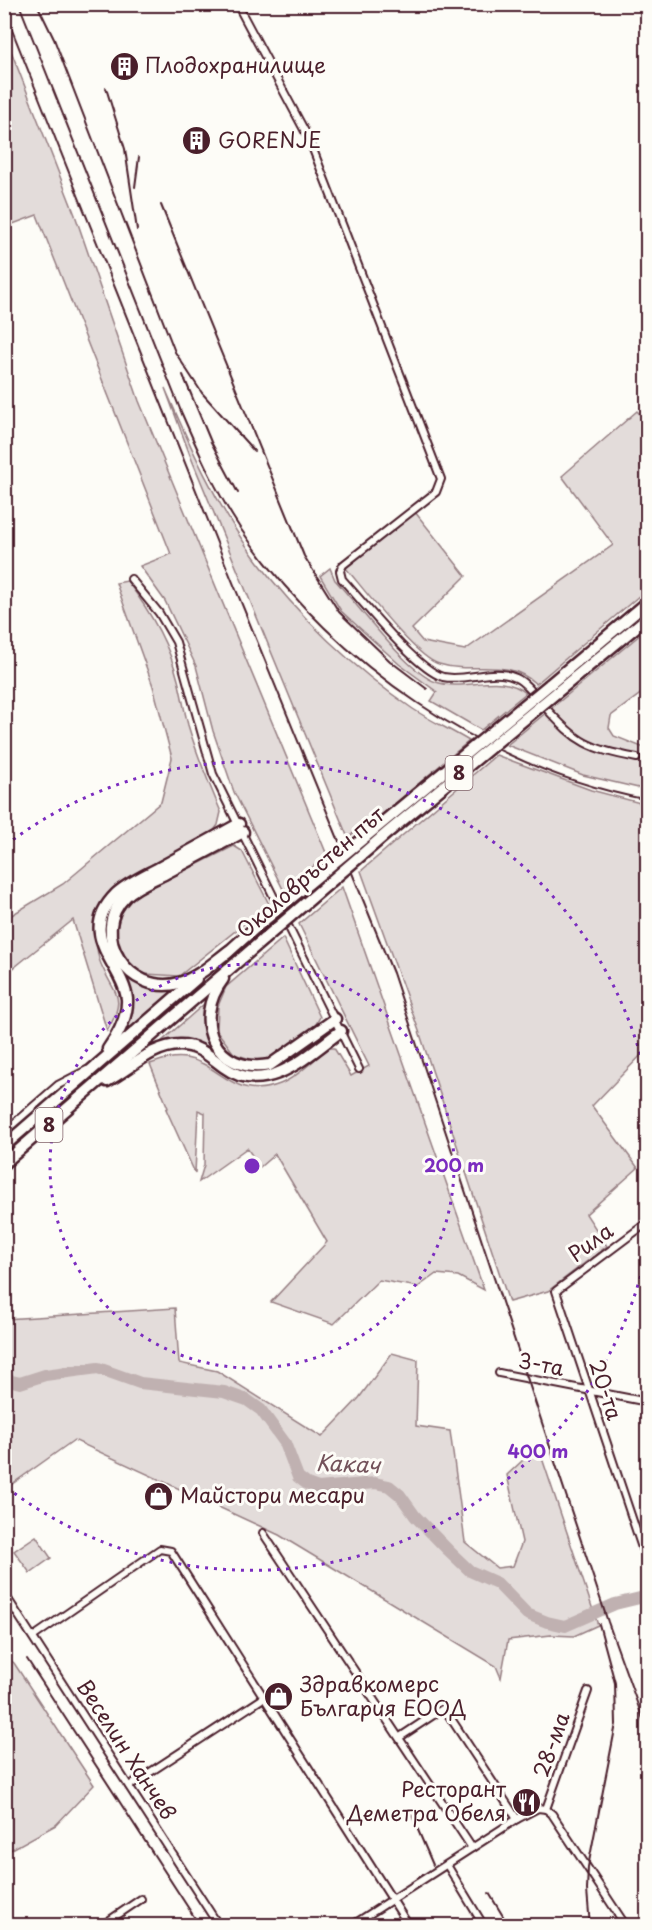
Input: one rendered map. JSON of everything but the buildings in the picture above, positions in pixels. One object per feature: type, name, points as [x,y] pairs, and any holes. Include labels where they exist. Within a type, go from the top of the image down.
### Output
[{"type":"highway","name":"Околовръстен път","points":[[4,1163],[552,689],[648,602]]},
{"type":"highway","name":"Околовръстен път","points":[[4,1146],[255,928],[552,689],[648,617]]},
{"type":"highway","points":[[229,951],[193,977],[179,983],[150,982],[134,975],[121,964],[112,948],[110,928],[117,908],[126,896],[241,828]]},
{"type":"highway","points":[[96,1064],[123,1022],[127,1002],[124,987],[107,958],[101,938],[101,928],[108,905],[124,887],[241,828]]},
{"type":"highway","points":[[237,962],[216,990],[207,1013],[211,1036],[228,1058],[241,1064],[257,1067],[270,1065],[335,1018]]},
{"type":"highway","points":[[93,1087],[115,1077],[151,1053],[180,1045],[204,1052],[241,1076],[267,1078],[291,1067],[341,1031]]},
{"type":"street","points":[[237,4],[309,139],[441,479],[436,492],[343,565],[340,571],[342,579],[424,667],[434,674],[459,678],[494,675],[516,678],[579,741],[601,751],[637,758]]},
{"type":"street","points":[[131,579],[159,613],[176,642],[213,774],[359,1069]]},
{"type":"street","points":[[4,1132],[69,1077],[96,1064]]},
{"type":"street","name":"Рила","points":[[556,1291],[647,1224]]},
{"type":"street","name":"20-та","points":[[556,1291],[587,1391],[648,1566]]},
{"type":"street","name":"3-та","points":[[499,1373],[648,1402]]},
{"type":"street","points":[[263,1533],[472,1848]]},
{"type":"street","points":[[33,1636],[165,1548],[171,1551],[266,1697],[409,1926]]},
{"type":"street","name":"Веселин Ханчев","points":[[4,1593],[219,1926]]},
{"type":"street","name":"28-ма","points":[[546,1809],[588,1691]]},
{"type":"street","points":[[129,1786],[266,1697]]},
{"type":"street","points":[[400,1737],[444,1708],[517,1819]]},
{"type":"street","points":[[351,1926],[517,1819],[538,1808],[546,1809],[552,1814],[626,1925],[648,1923]]},
{"type":"street","points":[[447,1865],[484,1926]]},
{"type":"street","points":[[101,1926],[141,1899]]},
{"type":"shaded area","points":[[4,33],[75,215],[139,401],[327,855],[284,891],[234,792],[213,731],[196,666],[165,601],[140,566],[171,554],[37,215],[5,227]]},
{"type":"shaded area","points":[[165,388],[194,454],[228,518],[255,558],[289,600],[328,640],[391,694],[427,718],[469,741],[373,822],[361,826],[348,838],[190,455]]},
{"type":"shaded area","points":[[637,411],[647,422],[647,589],[536,684],[524,676],[501,668],[452,667],[429,659],[404,636],[345,567],[415,512],[466,576],[412,629],[423,642],[465,650],[613,545],[562,476]]},
{"type":"shaded area","points":[[330,568],[335,580],[383,637],[425,676],[436,682],[447,684],[505,683],[526,693],[481,730],[431,701],[437,692],[399,664],[341,611],[320,576]]},
{"type":"shaded area","points":[[127,581],[151,616],[164,641],[178,680],[187,719],[203,769],[221,812],[218,825],[209,837],[140,871],[112,895],[102,910],[97,928],[97,951],[118,1003],[107,1031],[73,920],[5,975],[5,919],[63,884],[161,802],[172,758],[153,686],[116,583]]},
{"type":"shaded area","points":[[647,629],[647,689],[611,716],[609,728],[614,736],[647,749],[647,790],[583,775],[507,745]]},
{"type":"shaded area","points":[[496,755],[591,790],[648,805],[647,1049],[592,1106],[638,1168],[586,1214],[607,1246],[548,1291],[509,1302],[419,1031],[361,871]]},
{"type":"shaded area","points":[[234,846],[242,851],[269,904],[179,976],[145,974],[127,964],[115,936],[121,913],[134,896]]},
{"type":"shaded area","points":[[342,887],[484,1290],[458,1276],[436,1274],[418,1287],[379,1280],[334,1324],[271,1302],[327,1242],[275,1154],[260,1167],[247,1148],[199,1182],[204,1165],[205,1113],[198,1110],[195,1173],[166,1109],[168,1108],[150,1064],[172,1058],[186,1058],[198,1061],[228,1080],[251,1088],[264,1088],[286,1081],[328,1048],[334,1048],[351,1076],[369,1066],[299,924]]},
{"type":"shaded area","points":[[283,938],[320,1017],[303,1039],[276,1056],[259,1060],[235,1055],[217,1031],[218,1006],[226,987]]},
{"type":"shaded area","points":[[123,973],[147,986],[174,990],[120,1037],[128,1021],[131,1005]]},
{"type":"shaded area","points":[[204,1004],[204,1021],[208,1036],[226,1064],[209,1051],[193,1043],[176,1042],[154,1048]]},
{"type":"shaded area","points":[[175,1308],[179,1363],[217,1371],[322,1437],[359,1398],[392,1353],[418,1360],[416,1426],[450,1431],[465,1542],[497,1568],[513,1566],[522,1542],[507,1475],[538,1446],[598,1625],[574,1636],[551,1635],[508,1640],[501,1678],[496,1666],[279,1535],[74,1440],[5,1489],[5,1319]]},
{"type":"shaded area","points":[[36,1536],[51,1558],[30,1573],[14,1551]]},
{"type":"shaded area","points":[[5,1656],[14,1663],[94,1785],[56,1825],[5,1853]]},
{"type":"waterway","name":"Какач","points":[[4,1379],[20,1383],[45,1375],[98,1368],[140,1383],[224,1392],[247,1400],[261,1410],[285,1443],[298,1477],[307,1484],[318,1488],[375,1483],[389,1486],[400,1495],[415,1516],[470,1571],[497,1583],[527,1614],[565,1626],[615,1604],[648,1596]]},
{"type":"railway","points":[[19,4],[195,443],[231,514],[278,577],[320,623],[367,665],[418,703],[472,736],[528,763],[587,785],[648,800]]},
{"type":"railway","points":[[37,4],[54,39],[175,352],[202,393],[254,451]]},
{"type":"railway","points":[[4,10],[225,563],[393,973],[608,1622],[648,1733]]},
{"type":"railway","points":[[106,88],[125,149],[137,230]]},
{"type":"railway","points":[[135,187],[139,157]]},
{"type":"railway","points":[[161,205],[304,556],[339,612],[390,661],[427,689]]},
{"type":"railway","points":[[183,375],[211,442],[238,493]]},
{"type":"railway","points":[[590,1926],[588,1867],[616,1724],[615,1683],[599,1624]]},
{"type":"railway","points":[[27,1659],[200,1926]]},
{"type":"railway","points":[[409,1809],[433,1865]]},
{"type":"railway","points":[[489,1893],[509,1926]]},
{"type":"place","name":"Плодохранилище","points":[[124,66]]},
{"type":"place","name":"GORENJE","points":[[197,141]]},
{"type":"place","name":"Майстори месари","points":[[159,1496]]},
{"type":"place","name":"Здравкомерс България ЕООД","points":[[279,1697]]},
{"type":"place","name":"Ресторант Деметра Обеля","points":[[527,1802]]}]
